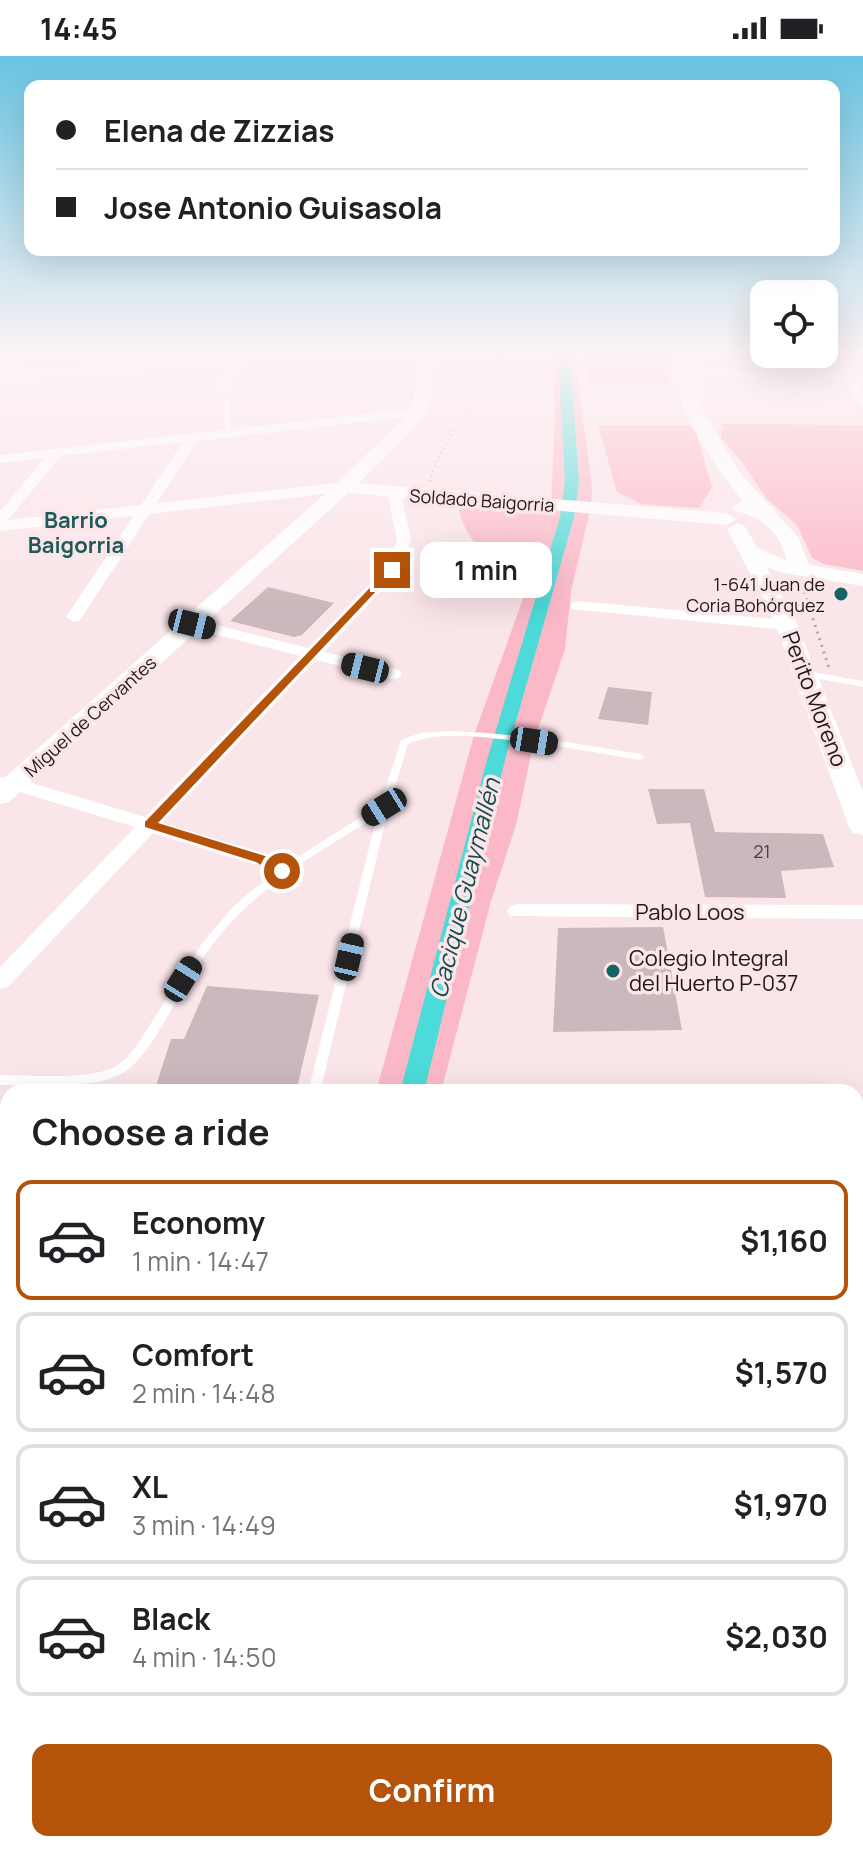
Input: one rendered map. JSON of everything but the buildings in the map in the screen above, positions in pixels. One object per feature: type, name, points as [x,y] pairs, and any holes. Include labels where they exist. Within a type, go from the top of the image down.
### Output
[{"type":"main road","name":"Miguel de Cervantes","points":[[5,788],[344,487],[391,440]]},
{"type":"main road","name":"Perito Moreno","points":[[711,440],[732,476],[760,509],[770,514],[779,525]]},
{"type":"main road","name":"Perito Moreno","points":[[714,445],[731,519],[785,621],[863,827]]},
{"type":"main road","name":"Soldado Baigorria","points":[[344,487],[731,519]]},
{"type":"main road","points":[[731,519],[760,509]]},
{"type":"main road","points":[[731,519],[764,534],[772,533],[779,525],[805,575]]},
{"type":"main road","points":[[751,552],[805,575],[863,580]]},
{"type":"main road","name":"Perito Moreno","points":[[785,621],[784,586],[805,575]]},
{"type":"street","points":[[0,459],[167,440]]},
{"type":"street","points":[[74,617],[191,440]]},
{"type":"street","points":[[0,523],[57,452]]},
{"type":"street","name":"Soldado Baigorria","points":[[0,523],[344,487]]},
{"type":"street","points":[[0,981],[398,561],[404,535],[394,493]]},
{"type":"street","points":[[577,606],[785,621]]},
{"type":"street","points":[[192,624],[393,674]]},
{"type":"street","points":[[5,788],[150,825],[260,859]]},
{"type":"street","name":"Pablo Loos","points":[[518,911],[863,912]]},
{"type":"lane","points":[[806,674],[863,684]]},
{"type":"lane","points":[[316,1084],[402,744],[408,739],[437,731],[534,741],[640,757]]},
{"type":"lane","points":[[0,1080],[105,1076],[130,1063],[198,955],[218,929],[282,871],[384,807]]},
{"type":"lane","points":[[260,859],[282,871]]},
{"type":"path","points":[[430,490],[437,456],[449,440]]},
{"type":"path","points":[[805,575],[801,582],[833,679]]},
{"type":"shaded area","points":[[554,440],[586,440],[592,487],[591,507],[571,591],[565,649],[534,741],[516,825],[491,901],[443,1084],[378,1084],[474,735],[532,574],[514,583],[496,567],[465,528],[458,505],[551,511]]},
{"type":"shaded area","points":[[602,440],[698,440],[712,487],[699,508],[641,504],[617,492]]},
{"type":"shaded area","points":[[723,440],[863,440],[863,571],[824,564],[812,558],[797,525],[767,499]]},
{"type":"waterway","name":"Cacique Guaymallén","points":[[414,1084],[496,760],[567,517],[572,482],[569,440]]},
{"type":"place","name":"1-641 Juan de Coria Bohórquez","points":[[841,594]]},
{"type":"place","name":"Colegio Integral del Huerto P-037","points":[[613,971]]},
{"type":"district","name":"Barrio Baigorria","points":[[76,532]]},
{"type":"route","points":[[282,871],[260,859],[150,825],[392,570]]}]
